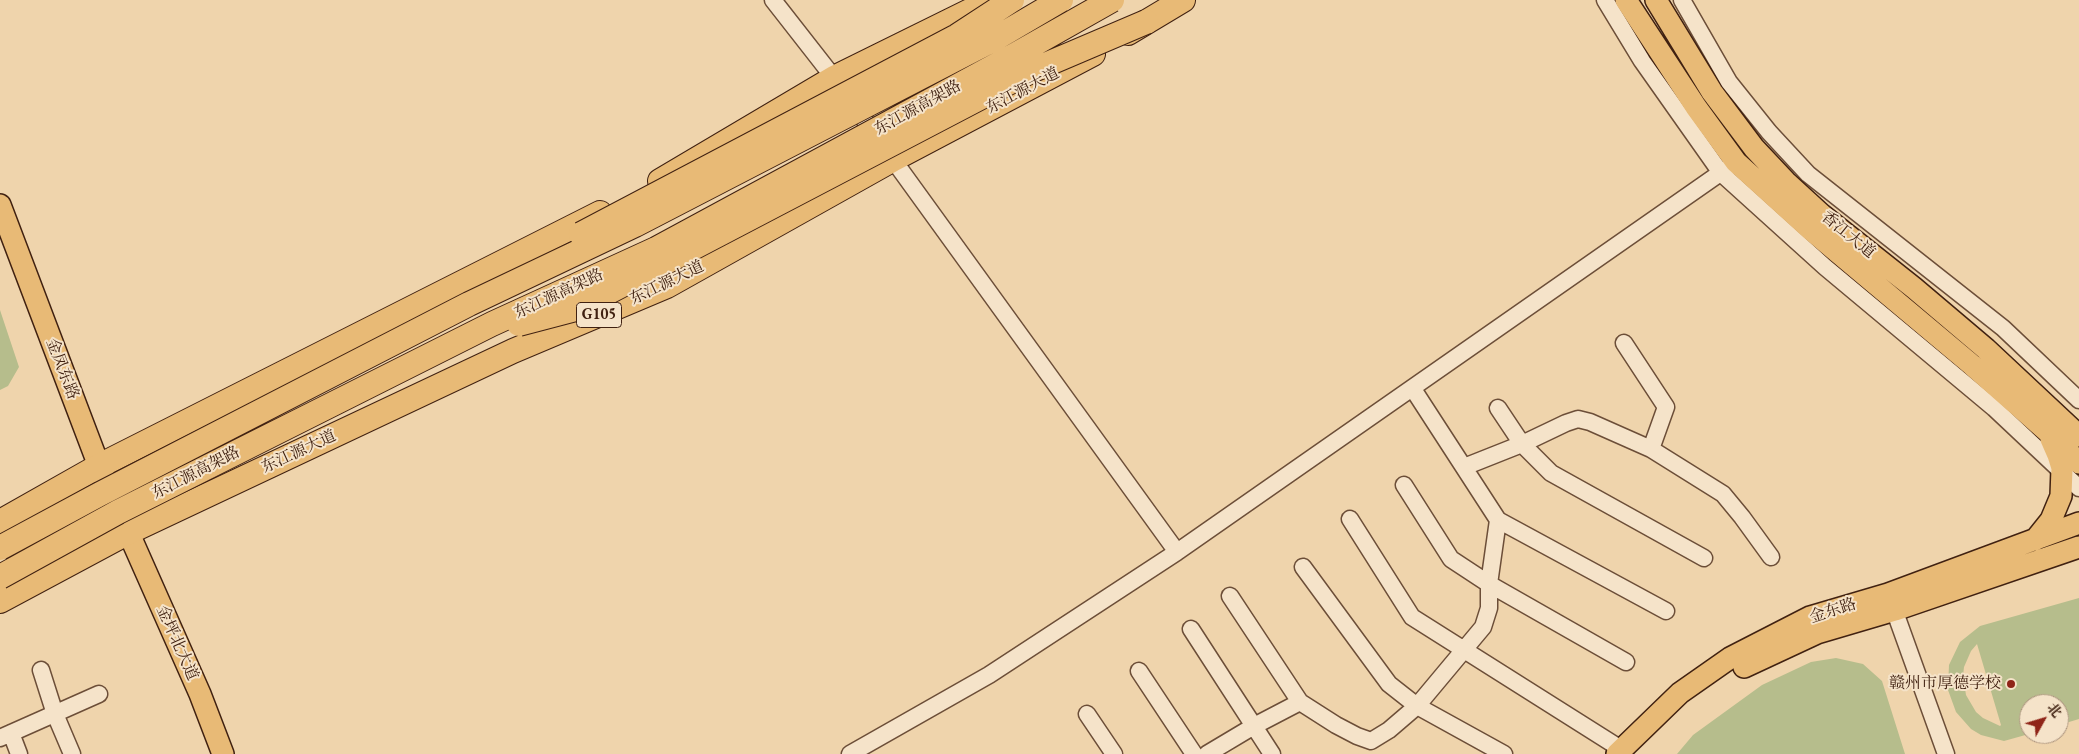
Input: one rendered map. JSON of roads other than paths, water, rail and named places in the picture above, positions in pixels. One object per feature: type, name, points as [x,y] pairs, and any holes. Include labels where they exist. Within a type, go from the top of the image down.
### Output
[{"type":"highway","points":[[0,522],[99,466],[630,198],[834,78],[992,0]]},
{"type":"highway","points":[[469,304],[564,243],[958,36],[1012,0]]},
{"type":"highway","name":"东江源高架路","points":[[0,548],[100,494],[469,304],[635,225],[998,37],[1061,0]]},
{"type":"highway","name":"东江源高架路","points":[[0,577],[118,512],[462,340],[656,249],[1013,56],[1112,0]]},
{"type":"highway","name":"东江源大道","points":[[0,601],[128,533],[513,351],[667,286],[892,160],[1079,62],[1183,0]]},
{"type":"highway","points":[[462,340],[576,309],[1031,72],[1146,22]]},
{"type":"main road","points":[[1626,0],[1696,107],[1729,168],[1810,230],[1972,365],[2045,430],[2070,467],[2057,508],[2044,530],[2035,540]]},
{"type":"main road","name":"香江大道","points":[[1656,0],[1712,92],[1754,148],[1786,182],[1822,215],[1914,288],[1986,350],[2079,436]]},
{"type":"main road","name":"金凤东路","points":[[0,205],[99,466],[128,533]]},
{"type":"main road","name":"金东路","points":[[1891,602],[2079,523]]},
{"type":"main road","name":"金坪北大道","points":[[128,533],[200,694],[222,754]]},
{"type":"main road","name":"金东路","points":[[1624,752],[1680,693],[1730,658],[1810,617],[1891,602],[2073,550]]},
{"type":"street","points":[[772,0],[834,78],[1177,552]]},
{"type":"street","points":[[1605,0],[1642,61],[1729,168],[1825,267],[1994,408],[2070,467],[2079,488]]},
{"type":"street","points":[[1682,0],[1729,82],[1808,174],[2004,328],[2079,400]]},
{"type":"street","points":[[850,754],[988,675],[1177,552],[1316,454],[1414,389],[1729,168]]},
{"type":"street","points":[[1624,343],[1666,407],[1651,449]]},
{"type":"street","points":[[1414,389],[1498,520],[1666,611]]},
{"type":"street","points":[[1498,408],[1522,444],[1551,473],[1704,558]]},
{"type":"street","points":[[1464,466],[1522,444],[1578,419],[1651,449],[1722,494],[1742,517],[1771,557]]},
{"type":"street","points":[[1404,485],[1450,559],[1489,584],[1626,662]]},
{"type":"street","points":[[1350,519],[1412,617],[1624,752]]},
{"type":"street","points":[[1230,596],[1300,702],[1357,736],[1370,747],[1417,706],[1466,651],[1483,628],[1489,608],[1489,584],[1498,520]]},
{"type":"street","points":[[1303,567],[1389,684],[1417,706],[1504,754]]},
{"type":"street","points":[[1891,602],[1946,754]]},
{"type":"street","points":[[1190,630],[1272,754]]},
{"type":"street","points":[[41,670],[55,714],[72,754]]},
{"type":"street","points":[[1139,671],[1194,754]]},
{"type":"street","points":[[19,754],[6,735],[99,694]]},
{"type":"street","points":[[1207,754],[1254,726],[1300,702]]},
{"type":"street","points":[[1087,714],[1114,754]]},
{"type":"place","name":"赣州市厚德学校","points":[[2011,684]]}]
